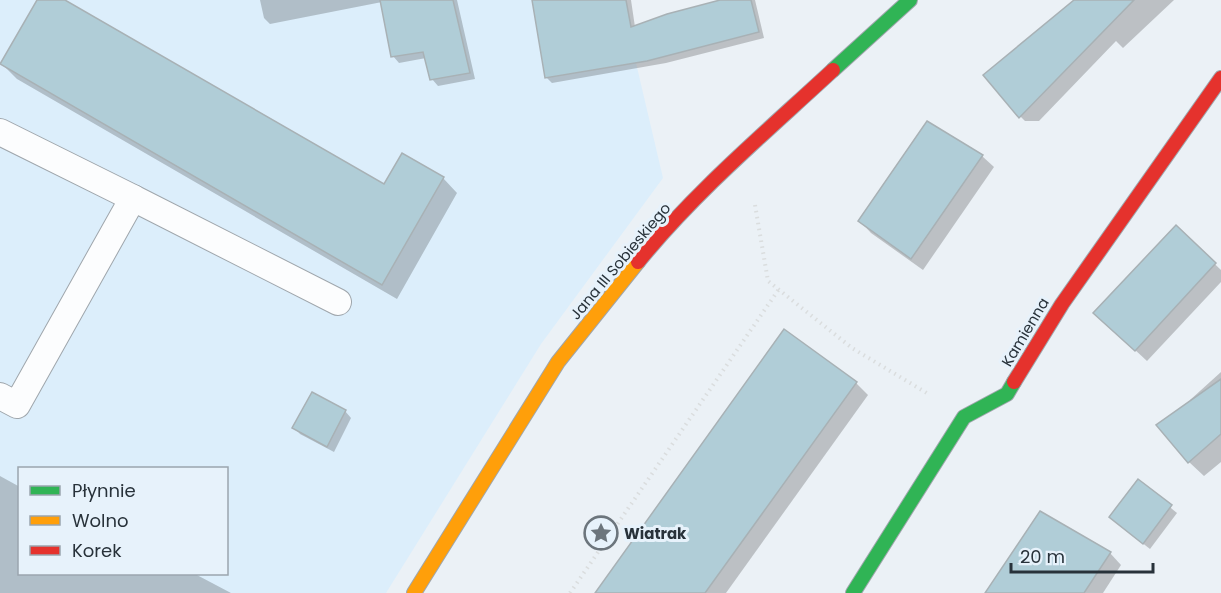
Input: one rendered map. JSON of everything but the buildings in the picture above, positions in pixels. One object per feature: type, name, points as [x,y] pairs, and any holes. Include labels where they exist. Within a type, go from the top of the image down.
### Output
[{"type":"street","name":"Jana III Sobieskiego","points":[[414,593],[558,362],[666,228],[744,152],[910,0]]},
{"type":"street","name":"Kamienna","points":[[853,593],[964,417],[1007,394],[1062,304],[1221,78]]},
{"type":"lane","points":[[0,132],[338,302]]},
{"type":"lane","points":[[0,396],[17,405],[133,198]]},
{"type":"path","points":[[755,205],[768,281],[852,348],[964,417]]},
{"type":"path","points":[[570,593],[779,289]]},
{"type":"shaded area","points":[[0,0],[626,0],[636,63],[663,178],[541,344],[386,593],[0,593]]},
{"type":"traffic: fast","points":[[833,70],[910,0]]},
{"type":"traffic: fast","points":[[853,593],[964,417],[1007,394],[1014,382]]},
{"type":"traffic: slow","points":[[414,593],[558,362],[638,262]]},
{"type":"traffic: jam","points":[[638,262],[708,186],[833,70]]},
{"type":"traffic: jam","points":[[1014,382],[1062,304],[1221,78]]},
{"type":"place","name":"Wiatrak","points":[[601,533]]}]
